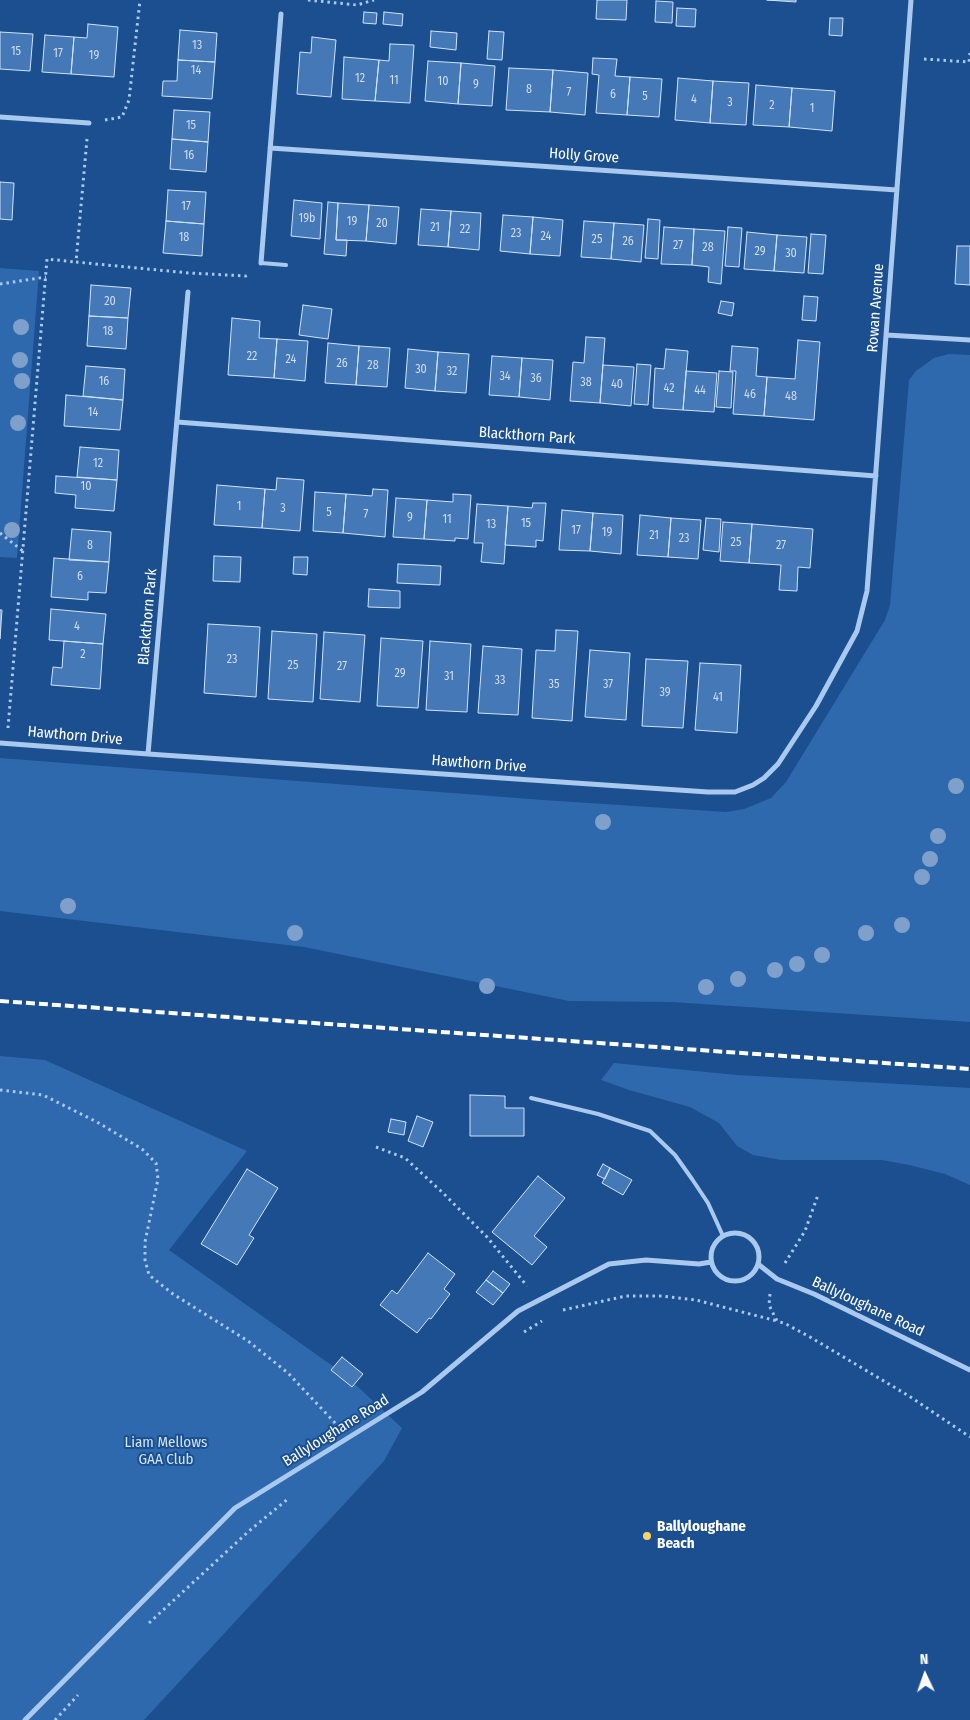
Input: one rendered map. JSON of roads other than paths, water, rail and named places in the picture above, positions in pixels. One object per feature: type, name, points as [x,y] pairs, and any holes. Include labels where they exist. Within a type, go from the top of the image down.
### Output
[{"type":"street","name":"Rowan Avenue","points":[[861,617],[867,591],[911,0]]},
{"type":"street","points":[[262,263],[281,14]]},
{"type":"street","points":[[0,117],[88,123]]},
{"type":"street","name":"Holly Grove","points":[[270,148],[896,190]]},
{"type":"street","name":"Blackthorn Park","points":[[148,754],[188,292]]},
{"type":"street","points":[[887,335],[970,340]]},
{"type":"street","name":"Blackthorn Park","points":[[177,422],[876,476]]},
{"type":"street","name":"Hawthorn Drive","points":[[0,743],[665,790],[736,792],[759,782],[778,764],[816,706],[857,632],[861,617]]},
{"type":"street","points":[[731,1233],[747,1236],[753,1241],[759,1256],[755,1271],[742,1280],[726,1280],[719,1275],[711,1262],[711,1254],[717,1240],[731,1233]]},
{"type":"street","name":"Ballyloughane Road","points":[[25,1720],[235,1508],[422,1392],[518,1312],[609,1264],[646,1260],[699,1264],[711,1262]]},
{"type":"street","name":"Ballyloughane Road","points":[[758,1264],[778,1279],[823,1298],[970,1370]]},
{"type":"lane","points":[[262,263],[286,265]]},
{"type":"lane","points":[[531,1098],[598,1114],[650,1131],[675,1155],[708,1202],[723,1236]]},
{"type":"railway","points":[[0,1001],[970,1069]]},
{"type":"place","name":"Ballyloughane Beach","points":[[647,1536]]},
{"type":"park label","name":"Liam Mellows GAA Club","points":[[166,1452]]}]
